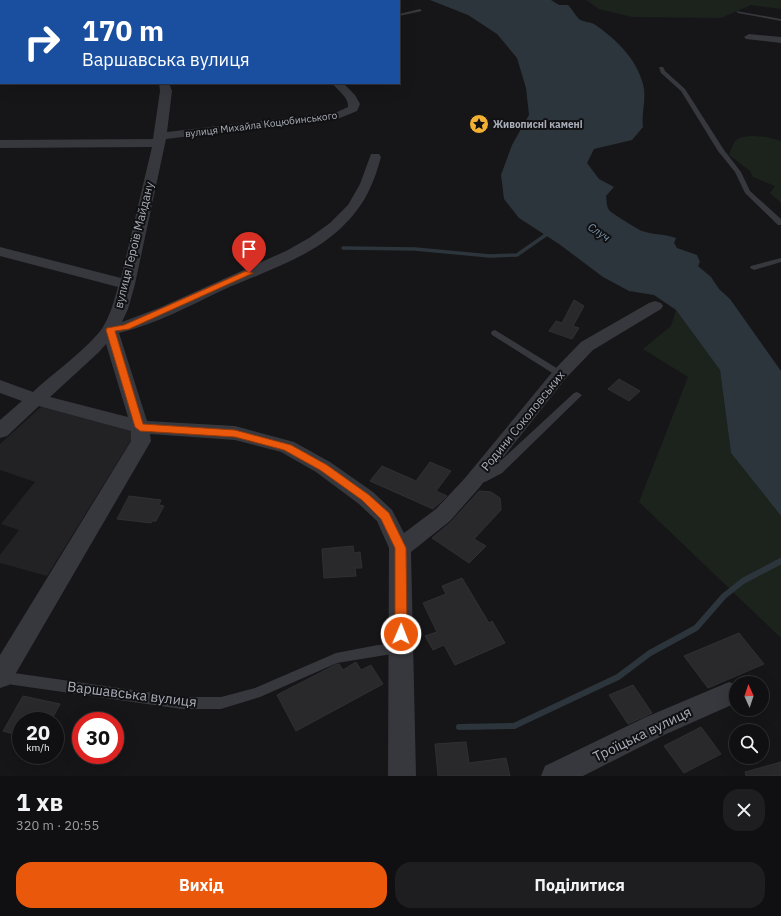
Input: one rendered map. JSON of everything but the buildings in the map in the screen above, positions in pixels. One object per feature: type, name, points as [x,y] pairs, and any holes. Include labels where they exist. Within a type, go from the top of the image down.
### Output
[{"type":"street","points":[[749,37],[781,40]]},
{"type":"street","name":"вулиця Героїв Майдану","points":[[0,431],[93,348],[110,330],[120,309],[159,140],[166,90],[164,84]]},
{"type":"street","name":"вулиця Михайла Коцюбинського","points":[[159,140],[213,131],[340,115],[353,109],[354,104],[351,97],[338,84]]},
{"type":"street","points":[[0,144],[159,140]]},
{"type":"street","points":[[110,330],[126,327],[300,251],[339,222],[359,201],[372,172],[375,157]]},
{"type":"street","points":[[0,251],[127,284]]},
{"type":"street","name":"Родини Соколовських","points":[[400,548],[443,515],[472,483],[560,374],[587,346],[655,306]]},
{"type":"street","name":"Варшавська вулиця","points":[[0,677],[141,442],[140,427],[110,330]]},
{"type":"street","points":[[0,386],[35,399],[140,427],[235,434],[287,447],[323,467],[366,498],[385,516],[400,548],[402,776]]},
{"type":"street","name":"Троїцька вулиця","points":[[555,776],[655,726],[729,694]]},
{"type":"lane","points":[[400,15],[420,10]]},
{"type":"lane","points":[[738,12],[781,20]]},
{"type":"lane","points":[[661,68],[663,72],[683,90],[721,151],[738,172],[747,192],[781,223]]},
{"type":"lane","points":[[754,268],[781,260]]},
{"type":"lane","points":[[496,333],[560,374]]},
{"type":"lane","points":[[472,483],[498,470],[577,395]]},
{"type":"lane","name":"Варшавська вулиця","points":[[0,677],[182,703],[221,703],[256,693],[336,658],[378,650],[400,648]]},
{"type":"shaded area","points":[[586,0],[781,0],[781,9],[751,5],[721,18],[632,17],[599,9]]},
{"type":"shaded area","points":[[742,137],[767,137],[781,141],[781,203],[770,193],[775,186],[753,177],[750,171],[729,155],[736,140]]},
{"type":"shaded area","points":[[676,310],[720,370],[731,453],[781,516],[781,638],[639,502],[688,377],[643,349],[671,326]]},
{"type":"shaded area","points":[[42,406],[136,432],[47,576],[0,563],[0,555],[19,530],[1,524],[35,482],[0,470],[0,444]]},
{"type":"water","name":"Случ","points":[[430,0],[551,0],[559,5],[568,5],[579,19],[594,24],[610,36],[630,58],[640,75],[643,84],[643,127],[632,140],[594,149],[587,163],[599,179],[614,187],[606,196],[607,206],[610,211],[642,231],[676,238],[674,243],[677,248],[697,255],[700,262],[698,266],[711,277],[719,289],[730,299],[781,371],[781,516],[731,453],[720,370],[676,310],[654,295],[629,291],[603,277],[559,244],[519,218],[504,199],[501,175],[512,145],[529,115],[526,88],[517,58],[497,34],[468,15]]},
{"type":"waterway","points":[[343,248],[415,249],[490,256],[517,255],[550,232]]},
{"type":"waterway","points":[[459,727],[514,726],[618,677],[650,653],[696,628],[724,596],[743,581],[781,561]]},
{"type":"place","name":"Живописні камені","points":[[479,124]]},
{"type":"route","points":[[249,273],[126,327],[110,330],[140,427],[235,434],[287,447],[323,467],[366,498],[385,516],[400,548],[399,582],[401,634]]}]
